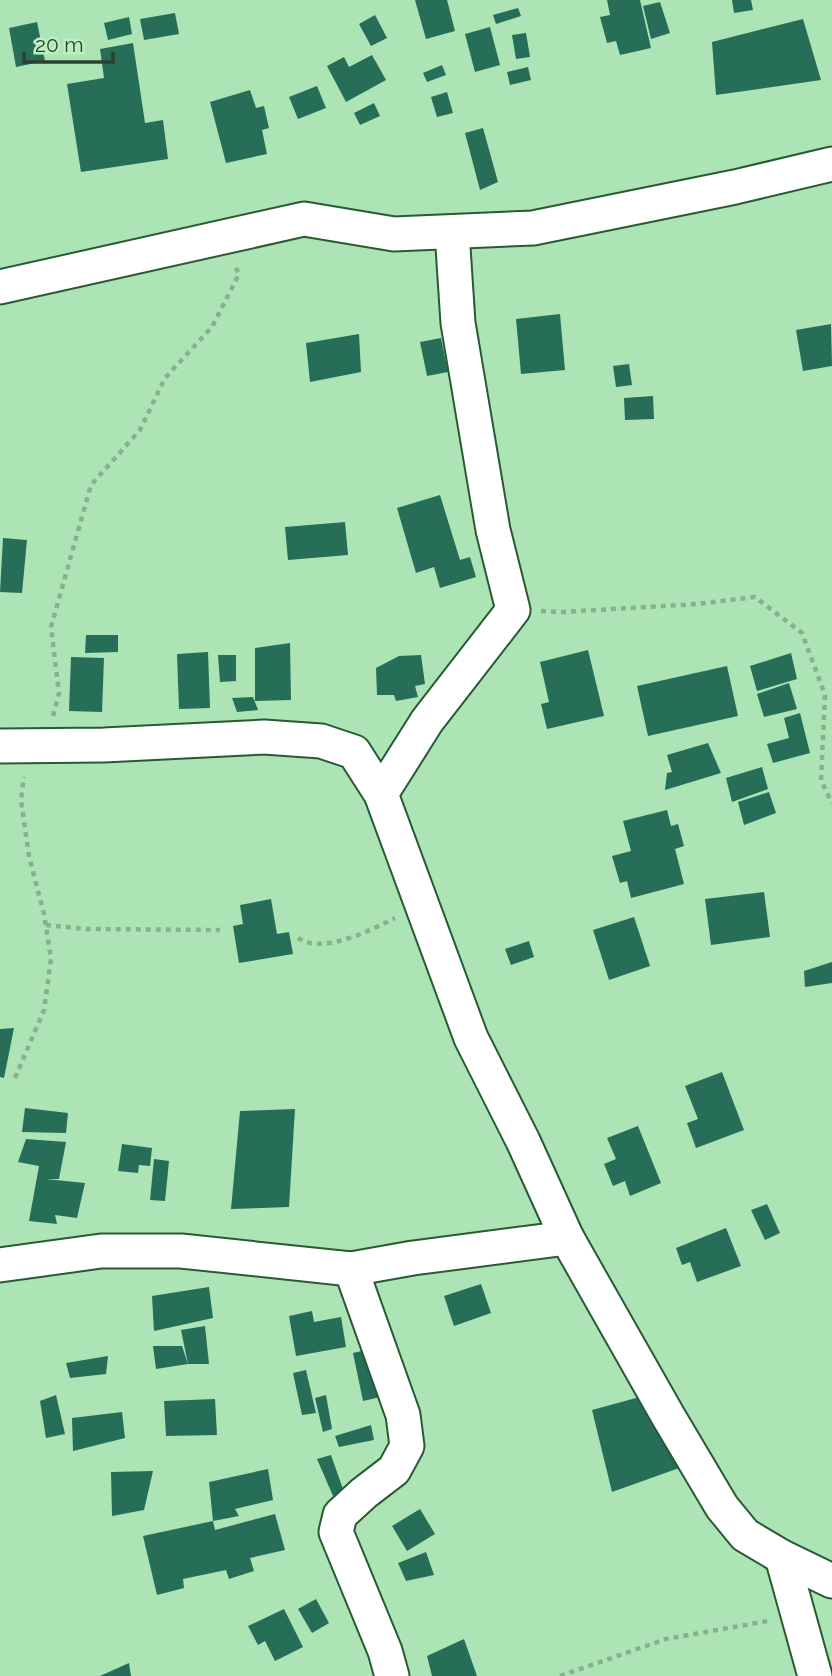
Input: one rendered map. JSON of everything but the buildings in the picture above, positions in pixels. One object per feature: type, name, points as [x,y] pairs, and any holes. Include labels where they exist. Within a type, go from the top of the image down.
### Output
[{"type":"street","points":[[0,287],[304,219],[394,234],[533,228],[735,187],[832,164]]},
{"type":"street","points":[[381,793],[427,722],[513,610],[493,530],[458,323],[452,232]]},
{"type":"street","points":[[24,746],[264,737],[321,741],[354,752],[381,793],[471,1038],[523,1141],[567,1238],[722,1507],[745,1535],[782,1557],[832,1581]]},
{"type":"street","points":[[0,1265],[101,1251],[154,1251],[195,1252],[351,1269],[567,1238]]},
{"type":"street","points":[[351,1269],[403,1415],[407,1446],[394,1470],[340,1515],[335,1532],[385,1651],[392,1676]]},
{"type":"street","points":[[782,1557],[815,1676]]},
{"type":"path","points":[[15,1078],[44,1010],[51,959],[46,925],[29,856],[21,800],[27,754],[24,746],[59,693],[51,627],[91,485],[140,430],[165,378],[212,327],[239,274],[222,238]]},
{"type":"path","points":[[513,610],[562,612],[697,604],[755,597],[802,633],[821,682],[825,695],[821,780],[832,803]]},
{"type":"path","points":[[298,939],[304,943],[327,945],[378,927],[398,916]]},
{"type":"path","points":[[46,925],[87,929],[220,930]]},
{"type":"path","points":[[560,1676],[666,1639],[775,1619],[798,1612]]}]
